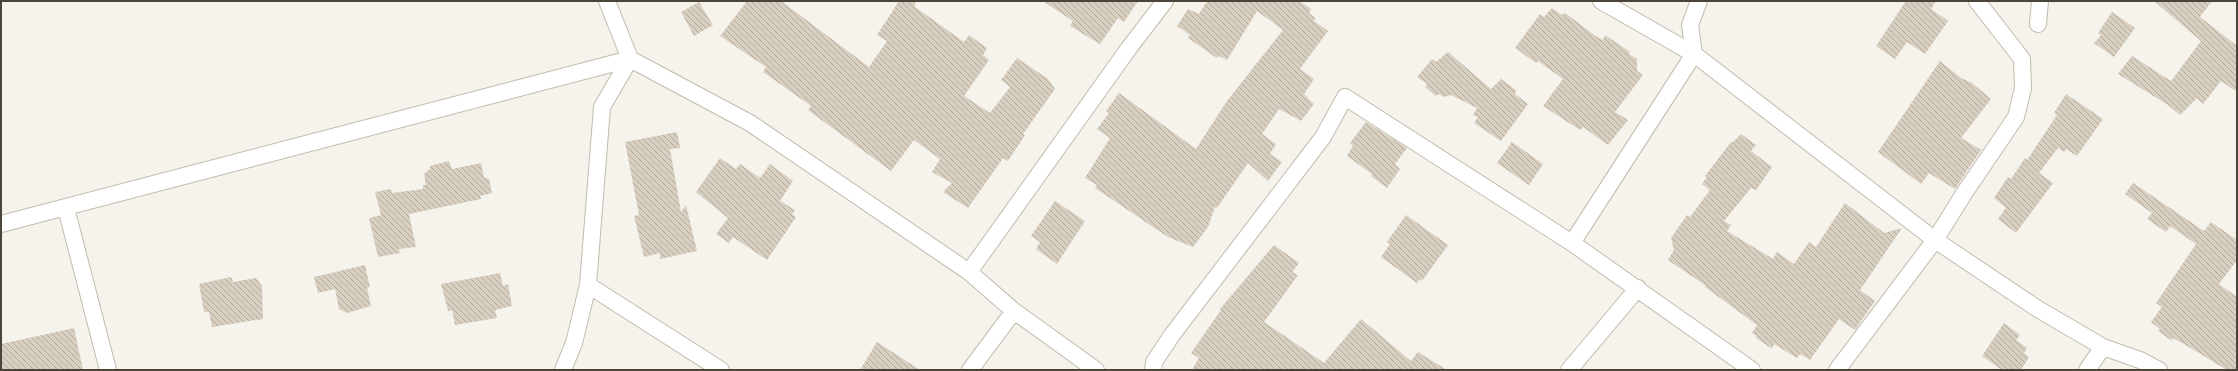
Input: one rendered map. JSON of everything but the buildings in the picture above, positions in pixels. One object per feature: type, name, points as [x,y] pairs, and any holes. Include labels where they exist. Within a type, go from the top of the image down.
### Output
[{"type":"street","points":[[607,1],[630,59],[750,123],[969,272],[1014,311],[1096,370]]},
{"type":"street","points":[[969,272],[1129,48],[1165,1]]},
{"type":"street","points":[[1601,1],[1694,54],[1935,240],[2038,309],[2103,347],[2140,360],[2159,370]]},
{"type":"street","points":[[1572,244],[1694,54],[1690,25],[1699,1]]},
{"type":"street","points":[[1837,370],[1935,240],[1964,192],[2016,117],[2023,88],[2022,59],[1977,1]]},
{"type":"street","points":[[2038,24],[2040,1]]},
{"type":"street","points":[[1,224],[630,59]]},
{"type":"street","points":[[563,370],[574,343],[588,285],[602,107],[630,59]]},
{"type":"street","points":[[1153,370],[1154,362],[1172,335],[1323,137],[1345,97],[1638,288],[1752,370]]},
{"type":"street","points":[[66,208],[108,370]]},
{"type":"street","points":[[588,285],[721,370]]},
{"type":"street","points":[[1569,370],[1638,288]]},
{"type":"street","points":[[970,370],[1014,311]]},
{"type":"street","points":[[2087,370],[2103,347]]}]
